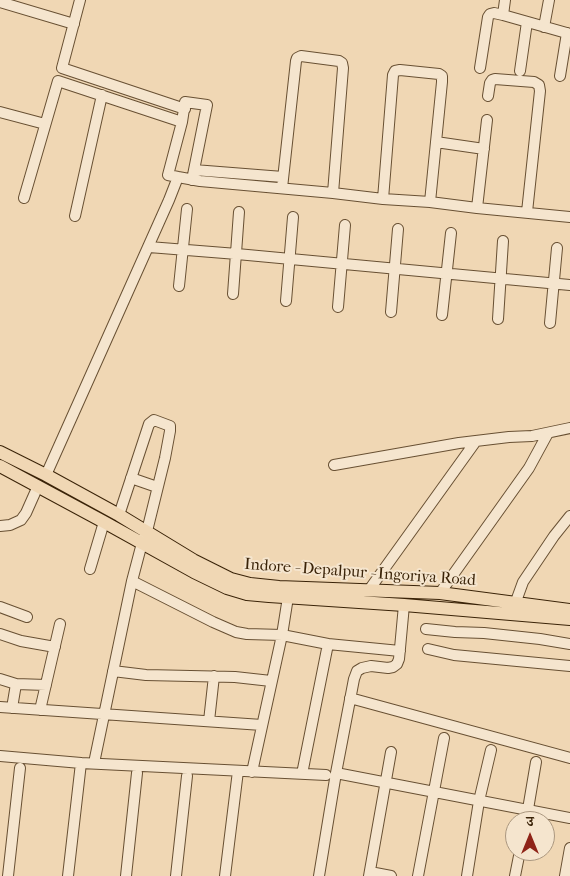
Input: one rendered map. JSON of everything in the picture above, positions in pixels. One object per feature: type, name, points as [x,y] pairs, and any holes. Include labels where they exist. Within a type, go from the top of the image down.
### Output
[{"type":"main road","name":"Indore - Depalpur - Ingoriya Road","points":[[0,452],[119,515],[144,537],[194,572],[227,588],[247,594],[570,619]]},
{"type":"main road","name":"Indore - Depalpur - Ingoriya Road","points":[[0,466],[104,522],[144,537],[231,579],[250,584],[440,593],[570,610]]},
{"type":"street","points":[[24,198],[80,0]]},
{"type":"street","points":[[503,15],[505,0]]},
{"type":"street","points":[[544,27],[549,0]]},
{"type":"street","points":[[0,2],[26,5],[74,24]]},
{"type":"street","points":[[480,68],[488,17],[494,13],[568,34],[560,76]]},
{"type":"street","points":[[520,71],[527,22]]},
{"type":"street","points":[[282,188],[296,61],[301,56],[339,60],[342,63],[333,193]]},
{"type":"street","points":[[62,68],[185,109]]},
{"type":"street","points":[[383,199],[393,75],[395,71],[400,70],[439,74],[442,76],[430,202]]},
{"type":"street","points":[[488,96],[490,83],[495,78],[534,82],[538,85],[540,91],[527,212]]},
{"type":"street","points":[[58,81],[182,122]]},
{"type":"street","points":[[75,216],[102,95]]},
{"type":"street","points":[[193,175],[207,106],[185,102],[182,122],[168,175],[178,177],[193,175],[283,177]]},
{"type":"street","points":[[0,112],[45,124]]},
{"type":"street","points":[[476,208],[487,120]]},
{"type":"street","points":[[436,142],[484,148]]},
{"type":"street","points":[[193,175],[282,188],[570,217]]},
{"type":"street","points":[[46,475],[170,200],[178,177]]},
{"type":"street","points":[[179,286],[187,208]]},
{"type":"street","points":[[233,294],[239,212]]},
{"type":"street","points":[[286,301],[293,217]]},
{"type":"street","points":[[338,307],[345,224]]},
{"type":"street","points":[[391,312],[398,229]]},
{"type":"street","points":[[442,315],[451,233]]},
{"type":"street","points":[[498,319],[503,241]]},
{"type":"street","points":[[149,247],[570,285]]},
{"type":"street","points":[[550,323],[557,248]]},
{"type":"street","points":[[94,764],[132,581],[158,488],[170,426],[154,420],[149,424],[119,515]]},
{"type":"street","points":[[334,465],[450,444],[532,436],[570,428]]},
{"type":"street","points":[[440,593],[529,468],[548,433]]},
{"type":"street","points":[[369,590],[476,442]]},
{"type":"street","points":[[131,478],[158,488]]},
{"type":"street","points":[[0,526],[10,525],[21,520],[38,486]]},
{"type":"street","points":[[515,604],[523,582],[570,516]]},
{"type":"street","points":[[90,569],[104,522]]},
{"type":"street","points":[[132,581],[236,632],[282,635],[328,644],[400,651]]},
{"type":"street","points":[[252,772],[282,635],[288,597]]},
{"type":"street","points":[[319,876],[331,774],[357,672],[362,668],[370,666],[394,667],[399,659],[404,605]]},
{"type":"street","points":[[0,607],[27,617]]},
{"type":"street","points":[[40,710],[60,624]]},
{"type":"street","points":[[426,629],[484,633],[570,644]]},
{"type":"street","points":[[0,634],[55,647]]},
{"type":"street","points":[[302,774],[328,644]]},
{"type":"street","points":[[428,649],[454,655],[570,666]]},
{"type":"street","points":[[113,670],[146,675],[242,677],[271,681]]},
{"type":"street","points":[[209,721],[214,676]]},
{"type":"street","points":[[0,679],[16,684],[46,685]]},
{"type":"street","points":[[12,708],[16,684]]},
{"type":"street","points":[[350,698],[570,758]]},
{"type":"street","points":[[0,707],[262,725]]},
{"type":"street","points":[[418,876],[444,738]]},
{"type":"street","points":[[467,876],[479,801],[491,750]]},
{"type":"street","points":[[391,752],[369,874],[391,876]]},
{"type":"street","points":[[0,756],[94,764],[331,774],[570,818]]},
{"type":"street","points":[[528,810],[536,762]]},
{"type":"street","points":[[68,876],[81,763]]},
{"type":"street","points":[[8,876],[20,768]]},
{"type":"street","points":[[225,876],[238,771]]},
{"type":"street","points":[[126,876],[137,773]]},
{"type":"street","points":[[176,876],[187,776]]},
{"type":"street","points":[[565,876],[570,848]]},
{"type":"street","points":[[515,876],[518,861]]}]
